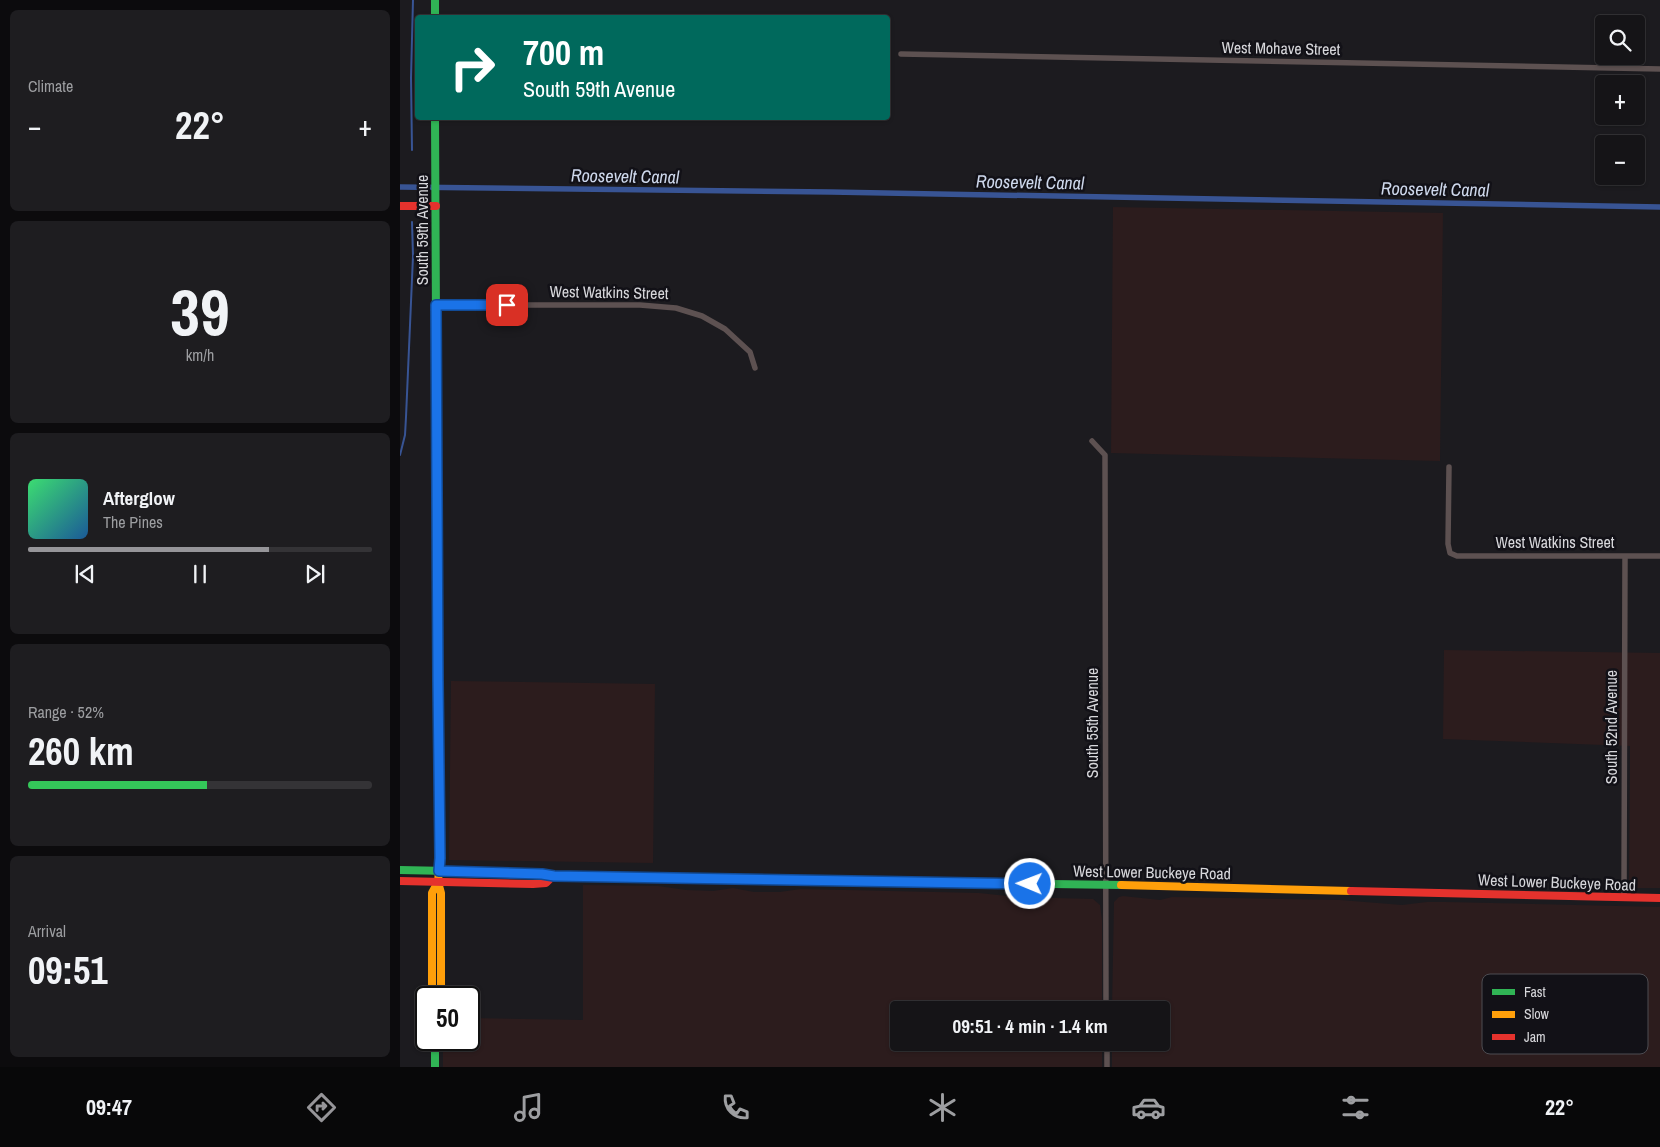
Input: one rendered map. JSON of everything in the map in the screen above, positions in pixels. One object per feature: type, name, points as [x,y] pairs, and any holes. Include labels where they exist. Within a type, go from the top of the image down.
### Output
[{"type":"main road","points":[[435,0],[435,15]]},
{"type":"main road","name":"South 59th Avenue","points":[[435,120],[440,858],[438,882],[441,893],[441,986]]},
{"type":"main road","points":[[400,206],[436,206]]},
{"type":"main road","name":"West Lower Buckeye Road","points":[[400,870],[542,874],[554,876],[1157,886],[1660,898]]},
{"type":"main road","name":"West Lower Buckeye Road","points":[[400,881],[533,884],[546,882],[554,876]]},
{"type":"main road","points":[[435,1051],[435,1067]]},
{"type":"street","name":"West Mohave Street","points":[[901,54],[1660,69]]},
{"type":"street","name":"West Watkins Street","points":[[436,305],[640,305],[676,308],[702,316],[725,329],[750,352],[755,368]]},
{"type":"street","name":"South 55th Avenue","points":[[1092,441],[1105,455],[1106,1001]]},
{"type":"street","name":"West Watkins Street","points":[[1449,467],[1448,544],[1450,553],[1457,556],[1660,556]]},
{"type":"street","name":"South 52nd Avenue","points":[[1624,898],[1625,556]]},
{"type":"street","points":[[1107,1051],[1107,1067]]},
{"type":"shaded area","points":[[1113,207],[1443,213],[1440,461],[1111,453]]},
{"type":"shaded area","points":[[1444,650],[1660,653],[1660,888],[1629,888],[1630,746],[1443,739]]},
{"type":"shaded area","points":[[451,681],[655,684],[653,863],[449,860]]},
{"type":"shaded area","points":[[583,885],[658,886],[713,891],[733,888],[754,892],[780,892],[801,889],[979,893],[1017,897],[1093,899],[1100,905],[1102,920],[1102,1001],[890,1001],[890,1051],[1102,1051],[1102,1067],[443,1067],[443,1051],[480,1051],[480,1018],[583,1020]]},
{"type":"shaded area","points":[[1123,896],[1160,900],[1172,897],[1340,900],[1402,905],[1446,902],[1660,907],[1660,1067],[1112,1067],[1112,1051],[1170,1051],[1170,1001],[1112,1001],[1114,902]]},
{"type":"waterway","points":[[412,150],[413,0]]},
{"type":"waterway","name":"Roosevelt Canal","points":[[400,187],[831,192],[1660,207]]},
{"type":"waterway","points":[[400,455],[405,435],[406,417],[413,256],[412,222]]},
{"type":"traffic: fast","points":[[435,0],[435,15]]},
{"type":"traffic: fast","points":[[435,120],[436,322]]},
{"type":"traffic: fast","points":[[400,870],[542,873],[553,876],[641,877]]},
{"type":"traffic: fast","points":[[854,881],[1121,885]]},
{"type":"traffic: fast","points":[[435,1051],[435,1067]]},
{"type":"traffic: slow","points":[[439,729],[440,859],[438,882],[441,893],[441,986]]},
{"type":"traffic: slow","points":[[432,986],[432,893],[438,882]]},
{"type":"traffic: slow","points":[[1121,885],[1351,891]]},
{"type":"traffic: jam","points":[[400,206],[436,206]]},
{"type":"traffic: jam","points":[[436,322],[439,729]]},
{"type":"traffic: jam","points":[[400,881],[533,884],[546,883],[553,876]]},
{"type":"traffic: jam","points":[[641,877],[854,881]]},
{"type":"traffic: jam","points":[[1351,891],[1660,898]]},
{"type":"route","points":[[507,305],[436,305],[440,752],[439,871],[554,876],[1030,884]]}]
